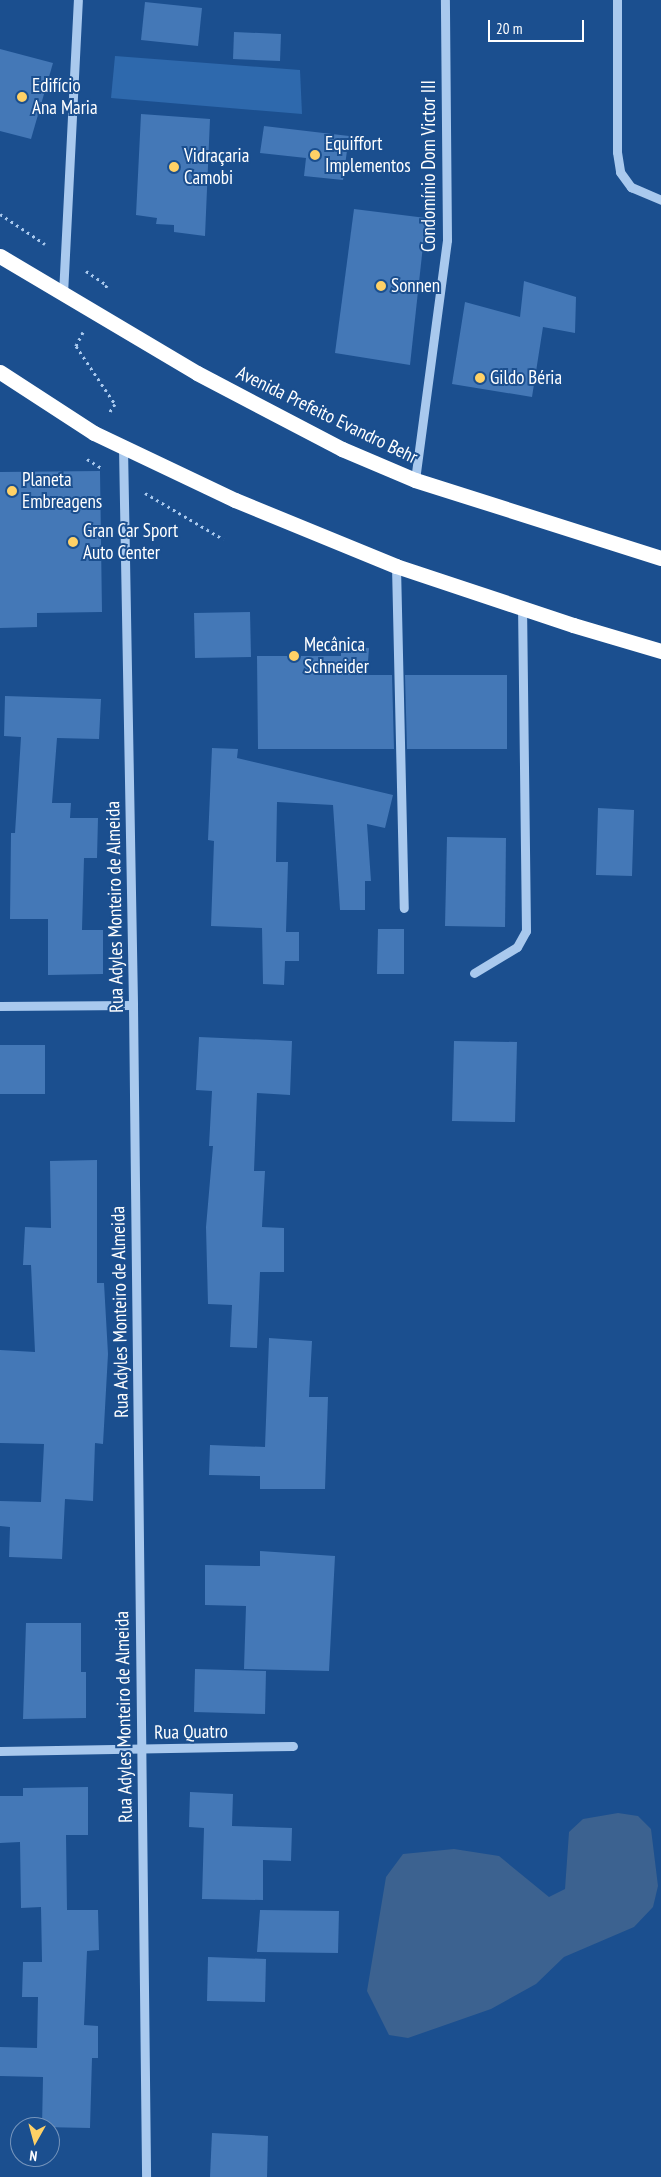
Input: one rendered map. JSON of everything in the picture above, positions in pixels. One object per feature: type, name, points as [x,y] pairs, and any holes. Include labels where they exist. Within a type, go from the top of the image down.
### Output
[{"type":"highway","name":"Avenida Prefeito Evandro Behr","points":[[0,256],[260,408],[342,449],[415,480],[661,558]]},
{"type":"highway","points":[[0,372],[94,433],[235,500],[396,566],[522,609],[661,650]]},
{"type":"street","points":[[63,294],[78,0]]},
{"type":"street","name":"Condomínio Dom Victor III","points":[[415,480],[447,240],[445,0]]},
{"type":"street","points":[[617,0],[617,152],[620,172],[631,187],[661,200]]},
{"type":"street","name":"Rua Adyles Monteiro de Almeida","points":[[123,447],[133,1005],[146,2177]]},
{"type":"street","points":[[396,566],[404,908]]},
{"type":"street","points":[[474,972],[517,947],[526,931],[522,609]]},
{"type":"street","points":[[0,1006],[133,1005]]},
{"type":"street","name":"Rua Quatro","points":[[0,1751],[293,1746]]},
{"type":"path","points":[[94,311],[76,346],[114,404],[94,433]]},
{"type":"shaded area","points":[[115,56],[300,70],[302,114],[111,98]]},
{"type":"shaded area","points":[[618,1813],[638,1816],[651,1829],[658,1886],[653,1907],[634,1927],[564,1957],[536,1984],[491,2009],[408,2038],[389,2035],[367,1991],[386,1877],[403,1854],[454,1849],[499,1856],[549,1897],[565,1889],[569,1832],[583,1819]]},
{"type":"building","points":[[145,2],[202,8],[198,46],[141,40]]},
{"type":"building","points":[[234,32],[281,34],[280,61],[233,59]]},
{"type":"building","name":"Edifício Ana Maria","points":[[0,49],[53,63],[31,139],[0,131]]},
{"type":"building","name":"Vidraçaria Camobi","points":[[141,114],[210,119],[205,236],[174,232],[174,225],[156,224],[157,218],[136,215]]},
{"type":"building","name":"Equiffort Implementos","points":[[264,126],[349,136],[343,180],[304,176],[306,158],[260,153]]},
{"type":"building","name":"Sonnen","points":[[354,209],[426,218],[410,365],[335,353]]},
{"type":"building","points":[[524,281],[576,297],[575,333],[543,327],[532,397],[452,384],[465,302],[520,317]]},
{"type":"building","points":[[100,471],[102,612],[37,613],[37,627],[0,628],[0,472]]},
{"type":"building","points":[[250,612],[251,657],[195,658],[194,613]]},
{"type":"building","points":[[341,646],[369,648],[367,675],[392,675],[394,749],[258,749],[257,656],[341,656]]},
{"type":"building","points":[[405,675],[507,675],[507,749],[407,749]]},
{"type":"building","points":[[5,696],[101,699],[99,739],[57,738],[52,803],[71,803],[70,818],[98,818],[97,858],[84,858],[82,930],[103,930],[103,974],[48,975],[48,919],[10,919],[11,833],[15,833],[21,737],[4,736]]},
{"type":"building","points":[[212,748],[238,749],[237,758],[393,795],[385,828],[367,824],[371,881],[365,881],[365,910],[340,910],[333,805],[277,802],[276,862],[288,862],[286,932],[299,932],[299,961],[285,961],[284,985],[263,984],[262,928],[211,926],[214,841],[208,840]]},
{"type":"building","points":[[598,808],[634,810],[632,876],[596,875]]},
{"type":"building","points":[[447,837],[506,838],[505,927],[445,926]]},
{"type":"building","points":[[378,929],[404,929],[404,974],[377,974]]},
{"type":"building","points":[[199,1037],[292,1041],[290,1095],[257,1093],[254,1171],[265,1171],[262,1227],[284,1228],[284,1272],[260,1272],[257,1348],[230,1347],[232,1305],[208,1304],[206,1227],[213,1146],[209,1146],[212,1091],[196,1090]]},
{"type":"building","points":[[454,1041],[517,1042],[515,1122],[452,1121]]},
{"type":"building","points":[[0,1045],[45,1045],[45,1094],[0,1094]]},
{"type":"building","points":[[97,1160],[97,1283],[104,1283],[108,1354],[103,1444],[95,1443],[93,1501],[65,1499],[62,1559],[9,1557],[10,1527],[0,1526],[0,1501],[41,1502],[44,1444],[0,1443],[0,1350],[35,1352],[31,1265],[23,1265],[25,1227],[51,1228],[50,1161]]},
{"type":"building","points":[[269,1338],[312,1341],[309,1397],[328,1397],[325,1489],[260,1489],[260,1476],[209,1475],[210,1445],[265,1447]]},
{"type":"building","points":[[260,1551],[335,1556],[329,1671],[244,1669],[246,1606],[205,1605],[205,1565],[260,1566]]},
{"type":"building","points":[[26,1623],[81,1623],[81,1672],[86,1672],[86,1718],[23,1719]]},
{"type":"building","points":[[195,1669],[266,1671],[265,1714],[194,1712]]},
{"type":"building","points":[[88,1787],[88,1835],[66,1835],[67,1910],[98,1910],[99,1950],[87,1951],[84,2025],[98,2026],[98,2058],[92,2058],[90,2128],[60,2127],[60,2117],[42,2117],[43,2077],[0,2076],[0,2047],[37,2048],[38,1997],[22,1997],[23,1962],[42,1962],[41,1907],[21,1908],[20,1842],[0,1843],[0,1796],[23,1796],[23,1788]]},
{"type":"building","points":[[190,1792],[233,1794],[232,1826],[292,1828],[291,1861],[263,1860],[263,1900],[202,1899],[204,1828],[189,1827]]},
{"type":"building","points":[[260,1910],[339,1911],[338,1953],[257,1952]]},
{"type":"building","points":[[208,1957],[266,1959],[265,2002],[207,2001]]},
{"type":"building","points":[[212,2133],[268,2136],[267,2177],[210,2177]]},
{"type":"place","name":"Edifício Ana Maria","points":[[22,97]]},
{"type":"place","name":"Equiffort Implementos","points":[[315,155]]},
{"type":"place","name":"Vidraçaria Camobi","points":[[174,167]]},
{"type":"place","name":"Sonnen","points":[[381,286]]},
{"type":"place","name":"Gildo Béria","points":[[480,378]]},
{"type":"place","name":"Planeta Embreagens","points":[[12,491]]},
{"type":"place","name":"Gran Car Sport Auto Center","points":[[73,542]]},
{"type":"place","name":"Mecânica Schneider","points":[[294,656]]}]
